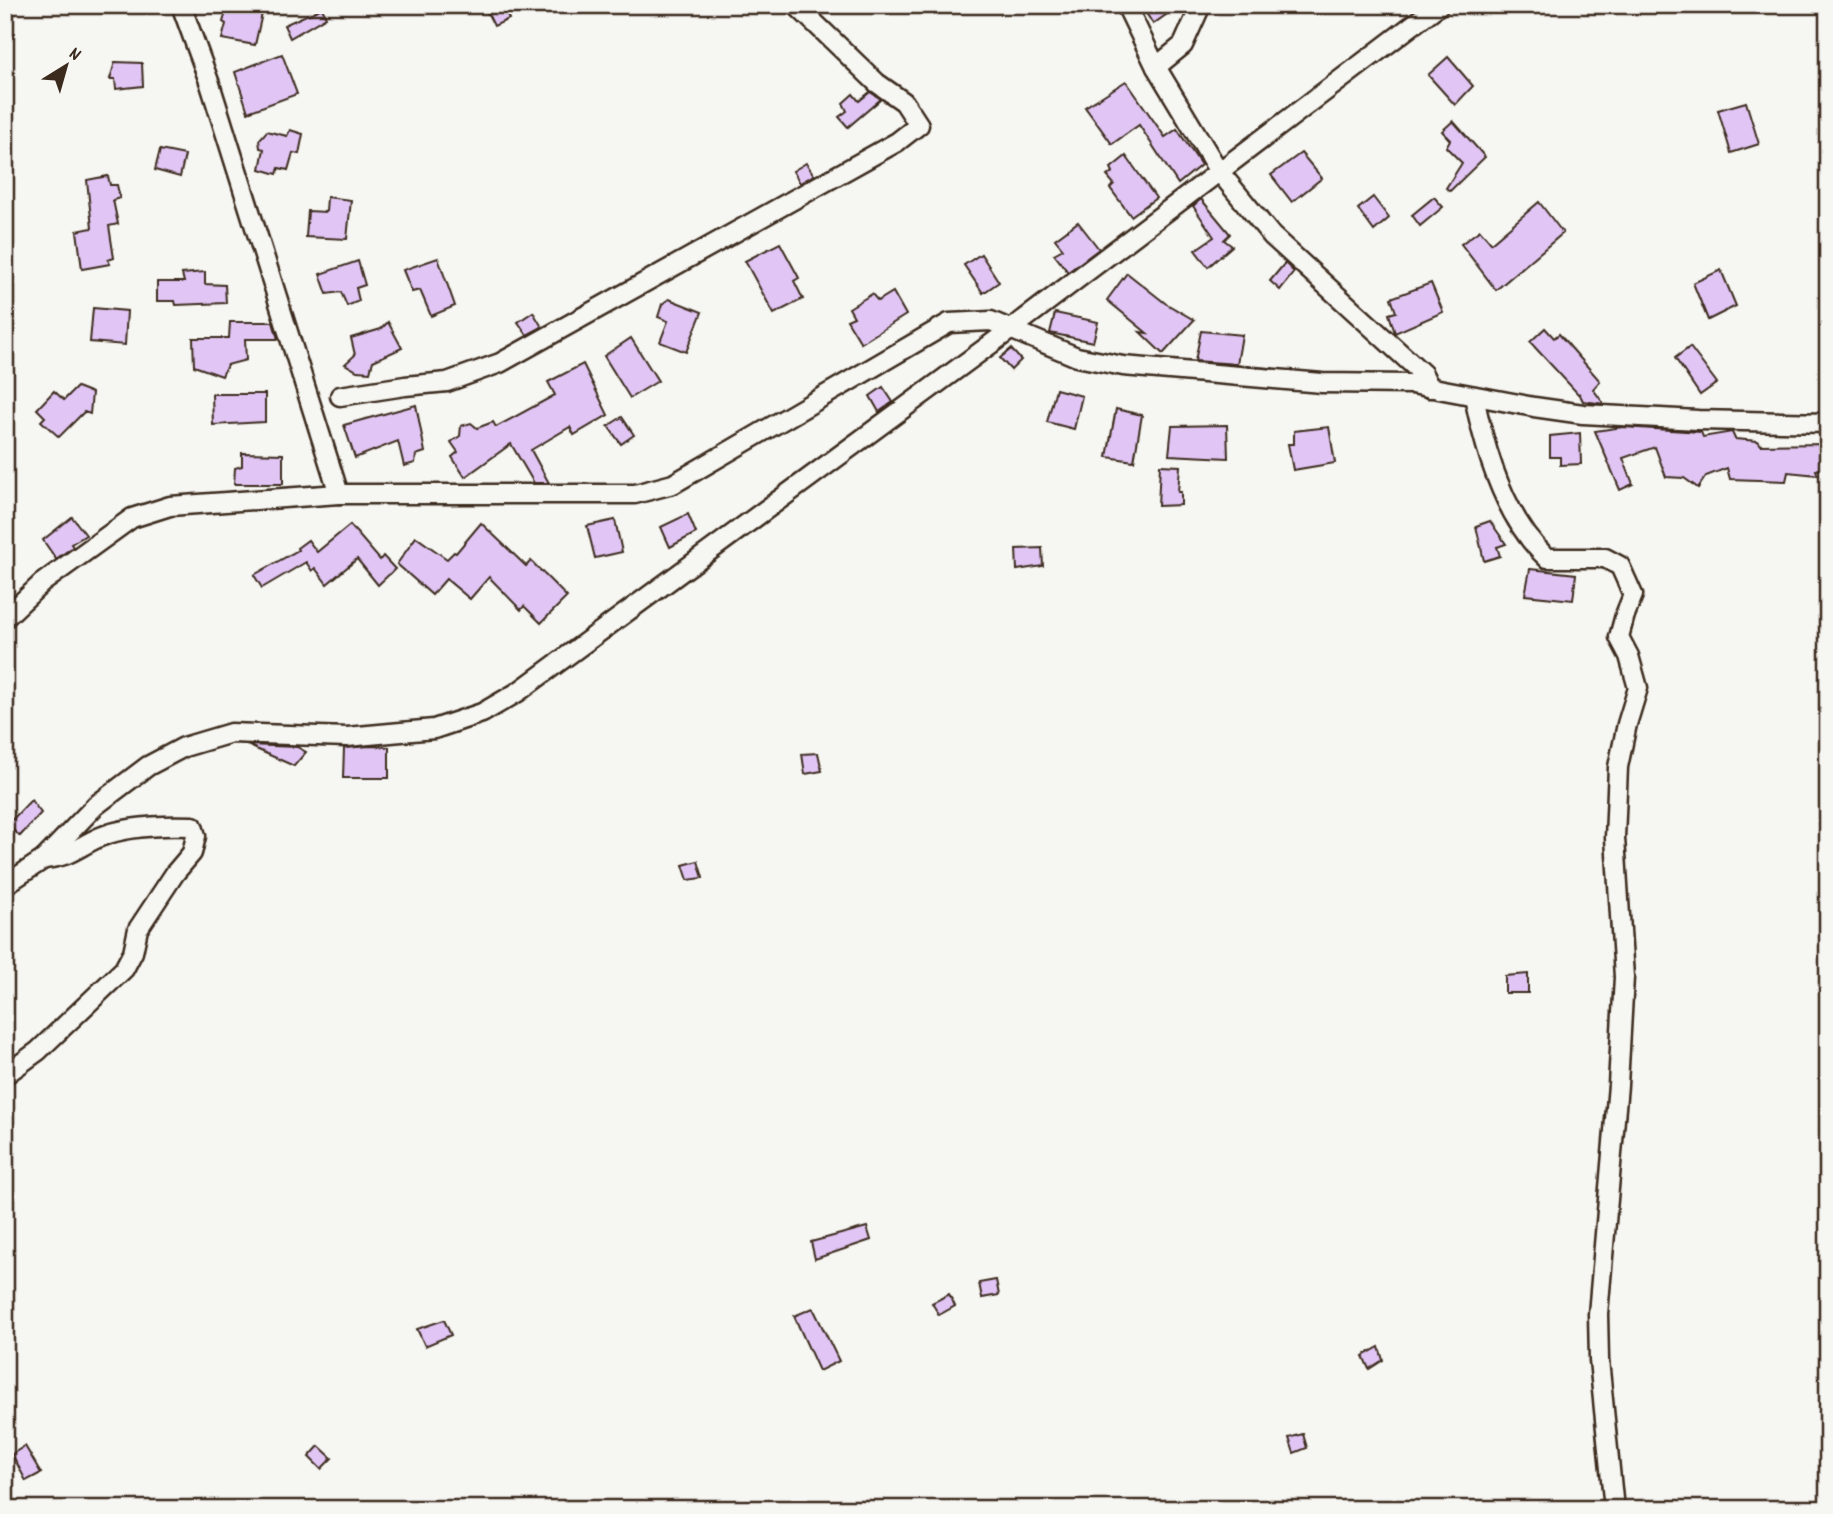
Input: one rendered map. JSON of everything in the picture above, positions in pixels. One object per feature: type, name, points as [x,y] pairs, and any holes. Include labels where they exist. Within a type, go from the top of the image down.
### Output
[{"type":"street","points":[[181,5],[210,83],[339,495]]},
{"type":"street","points":[[340,396],[447,382],[499,363],[696,256],[897,142],[919,125],[904,102],[877,83],[796,5]]},
{"type":"street","points":[[1126,5],[1156,67],[1219,170],[1272,236],[1423,374],[1430,388]]},
{"type":"street","points":[[1156,67],[1183,45],[1201,5]]},
{"type":"street","points":[[5,885],[44,859],[95,806],[148,766],[184,747],[231,733],[347,737],[434,729],[482,713],[518,692],[1010,330],[1439,5]]},
{"type":"street","points":[[5,618],[42,583],[132,519],[170,506],[339,495],[635,494],[673,484],[949,323],[991,321],[1077,357],[1123,366],[1322,383],[1412,384],[1583,414],[1828,423]]},
{"type":"street","points":[[1474,396],[1481,431],[1511,512],[1534,546],[1547,558],[1605,558],[1620,566],[1633,595],[1619,637],[1629,656],[1638,688],[1618,767],[1615,838],[1623,977],[1618,1085],[1598,1314],[1599,1360],[1614,1509]]},
{"type":"street","points":[[5,1075],[38,1051],[124,969],[133,952],[138,929],[175,873],[192,853],[195,836],[193,826],[161,824],[102,836],[64,857],[44,859]]},
{"type":"building","points":[[228,5],[263,9],[255,45],[222,39]]},
{"type":"building","points":[[502,5],[509,19],[494,26],[487,12]]},
{"type":"building","points":[[1141,5],[1180,5],[1153,24]]},
{"type":"building","points":[[322,8],[326,17],[290,38],[284,25]]},
{"type":"building","points":[[282,54],[297,94],[248,112],[235,72]]},
{"type":"building","points":[[1448,57],[1473,86],[1455,105],[1428,75]]},
{"type":"building","points":[[115,62],[142,63],[143,86],[116,89],[115,79],[110,79]]},
{"type":"building","points":[[1126,81],[1165,137],[1177,129],[1201,165],[1178,184],[1139,125],[1112,144],[1085,107]]},
{"type":"building","points":[[870,92],[881,99],[848,127],[839,117],[847,111],[843,103],[853,94],[859,101]]},
{"type":"building","points":[[1746,102],[1759,144],[1731,153],[1718,110]]},
{"type":"building","points":[[1453,121],[1485,157],[1450,191],[1446,188],[1462,163],[1446,147],[1450,140],[1442,131]]},
{"type":"building","points":[[290,130],[303,134],[299,154],[293,153],[288,170],[279,168],[277,174],[260,169],[264,149],[260,148],[259,140],[267,131],[287,136]]},
{"type":"building","points":[[160,150],[185,155],[180,177],[155,170]]},
{"type":"building","points":[[1301,153],[1322,178],[1292,202],[1271,175]]},
{"type":"building","points":[[1126,156],[1156,198],[1131,216],[1110,188],[1114,184],[1107,176],[1113,172],[1111,168]]},
{"type":"building","points":[[806,163],[814,175],[800,183],[793,171]]},
{"type":"building","points":[[108,176],[110,185],[117,185],[120,198],[113,200],[118,224],[109,226],[114,258],[108,260],[110,264],[82,269],[77,231],[92,228],[87,180]]},
{"type":"building","points":[[327,197],[351,200],[347,239],[306,237],[308,211],[326,212]]},
{"type":"building","points":[[1373,197],[1389,218],[1374,231],[1358,209]]},
{"type":"building","points":[[1434,197],[1443,207],[1420,226],[1412,215]]},
{"type":"building","points":[[1201,199],[1230,234],[1224,240],[1232,246],[1208,267],[1195,250],[1214,237],[1193,206]]},
{"type":"building","points":[[1539,202],[1563,233],[1496,290],[1461,244],[1480,230],[1491,243]]},
{"type":"building","points":[[1078,222],[1099,249],[1068,272],[1054,254],[1063,249],[1055,239]]},
{"type":"building","points":[[780,243],[799,278],[794,281],[803,299],[774,314],[745,261]]},
{"type":"building","points":[[981,254],[999,282],[983,293],[964,265]]},
{"type":"building","points":[[438,258],[455,306],[431,316],[420,290],[412,292],[403,270]]},
{"type":"building","points":[[358,261],[365,285],[356,288],[359,301],[347,306],[341,292],[327,294],[320,274]]},
{"type":"building","points":[[1285,263],[1294,272],[1280,290],[1270,281]]},
{"type":"building","points":[[1721,270],[1736,306],[1708,320],[1693,283]]},
{"type":"building","points":[[205,272],[205,284],[225,285],[226,303],[176,305],[175,301],[157,301],[157,282],[184,282],[182,274]]},
{"type":"building","points":[[1127,273],[1165,303],[1194,320],[1163,354],[1140,332],[1147,333],[1107,300]]},
{"type":"building","points":[[1431,283],[1443,312],[1395,333],[1389,314],[1396,312],[1391,298]]},
{"type":"building","points":[[893,292],[906,315],[861,343],[847,320],[854,317],[849,308],[872,294],[878,301]]},
{"type":"building","points":[[669,299],[702,312],[686,352],[660,342],[668,321],[658,317],[662,304]]},
{"type":"building","points":[[93,308],[127,311],[125,345],[90,342]]},
{"type":"building","points":[[533,312],[542,327],[527,335],[518,322]]},
{"type":"building","points":[[1055,313],[1098,322],[1093,342],[1050,333]]},
{"type":"building","points":[[230,322],[273,322],[278,339],[245,339],[246,360],[227,365],[222,376],[194,366],[193,338],[229,338]]},
{"type":"building","points":[[388,322],[402,348],[373,361],[370,372],[357,371],[345,364],[355,355],[351,338],[381,329]]},
{"type":"building","points":[[1545,328],[1554,338],[1559,334],[1600,381],[1593,389],[1604,404],[1583,401],[1579,393],[1530,342]]},
{"type":"building","points":[[1201,331],[1242,335],[1237,364],[1195,361]]},
{"type":"building","points":[[631,338],[658,381],[630,398],[604,356]]},
{"type":"building","points":[[1690,347],[1717,383],[1700,395],[1675,358]]},
{"type":"building","points":[[1011,349],[1021,360],[1011,370],[1000,358]]},
{"type":"building","points":[[583,364],[608,415],[574,435],[570,427],[531,450],[549,483],[534,483],[511,444],[465,477],[452,457],[458,452],[451,442],[460,436],[461,426],[471,423],[477,428],[493,422],[496,427],[555,395],[548,382]]},
{"type":"building","points":[[77,387],[92,393],[90,414],[84,412],[59,437],[41,421],[45,417],[37,409],[54,391],[64,400]]},
{"type":"building","points":[[883,387],[893,402],[879,412],[870,396]]},
{"type":"building","points":[[1056,389],[1082,396],[1074,429],[1047,422]]},
{"type":"building","points":[[212,394],[265,394],[265,422],[213,425]]},
{"type":"building","points":[[416,405],[425,452],[416,455],[415,463],[404,466],[398,441],[355,458],[344,425]]},
{"type":"building","points":[[1116,409],[1142,415],[1134,461],[1107,457]]},
{"type":"building","points":[[622,417],[634,435],[621,444],[608,426]]},
{"type":"building","points":[[1227,425],[1228,458],[1169,455],[1172,426]]},
{"type":"building","points":[[1329,427],[1335,463],[1293,470],[1288,444],[1294,444],[1294,431]]},
{"type":"building","points":[[1623,427],[1701,432],[1703,437],[1732,432],[1735,439],[1758,441],[1761,445],[1828,444],[1828,468],[1816,470],[1818,475],[1788,472],[1786,481],[1730,479],[1727,468],[1706,476],[1698,488],[1684,478],[1666,477],[1655,447],[1623,458],[1633,484],[1620,490],[1595,431]]},
{"type":"building","points":[[1580,433],[1581,464],[1560,465],[1560,457],[1550,457],[1550,436]]},
{"type":"building","points":[[242,453],[283,454],[283,484],[234,484],[235,468],[242,466]]},
{"type":"building","points":[[1160,465],[1180,466],[1178,492],[1181,492],[1181,505],[1158,506]]},
{"type":"building","points":[[688,514],[696,533],[670,547],[661,527]]},
{"type":"building","points":[[72,517],[86,535],[71,544],[73,547],[56,559],[43,540]]},
{"type":"building","points":[[615,520],[622,552],[595,558],[587,526]]},
{"type":"building","points":[[1490,521],[1506,544],[1497,547],[1500,556],[1484,561],[1476,526]]},
{"type":"building","points":[[481,523],[526,566],[531,561],[567,597],[541,623],[524,606],[521,610],[489,577],[470,599],[446,579],[432,595],[397,564],[416,537],[447,559],[456,553]]},
{"type":"building","points":[[350,525],[380,560],[383,556],[395,569],[378,585],[357,559],[327,584],[315,568],[312,571],[306,562],[262,588],[254,575],[298,550],[297,548],[308,540],[317,552]]},
{"type":"building","points":[[1042,548],[1043,566],[1017,570],[1016,549]]},
{"type":"building","points":[[1530,569],[1576,574],[1573,600],[1525,595]]},
{"type":"building","points":[[247,745],[297,747],[306,752],[294,766]]},
{"type":"building","points":[[389,747],[389,778],[343,778],[344,748]]},
{"type":"building","points":[[818,753],[822,771],[805,774],[802,754]]},
{"type":"building","points":[[31,800],[41,813],[20,836],[7,825]]},
{"type":"building","points":[[698,861],[703,878],[688,880],[683,865]]},
{"type":"building","points":[[1528,974],[1528,993],[1505,993],[1505,976]]},
{"type":"building","points":[[867,1227],[871,1240],[815,1259],[811,1242]]},
{"type":"building","points":[[996,1280],[999,1295],[982,1298],[979,1283]]},
{"type":"building","points":[[949,1294],[955,1306],[939,1315],[932,1303]]},
{"type":"building","points":[[813,1308],[839,1361],[819,1371],[794,1316]]},
{"type":"building","points":[[444,1320],[451,1335],[425,1346],[417,1329]]},
{"type":"building","points":[[1379,1347],[1383,1360],[1369,1369],[1363,1356]]},
{"type":"building","points":[[1303,1434],[1307,1448],[1294,1453],[1289,1438]]},
{"type":"building","points":[[25,1446],[41,1473],[26,1481],[12,1454]]},
{"type":"building","points":[[319,1446],[332,1458],[321,1469],[309,1457]]}]
